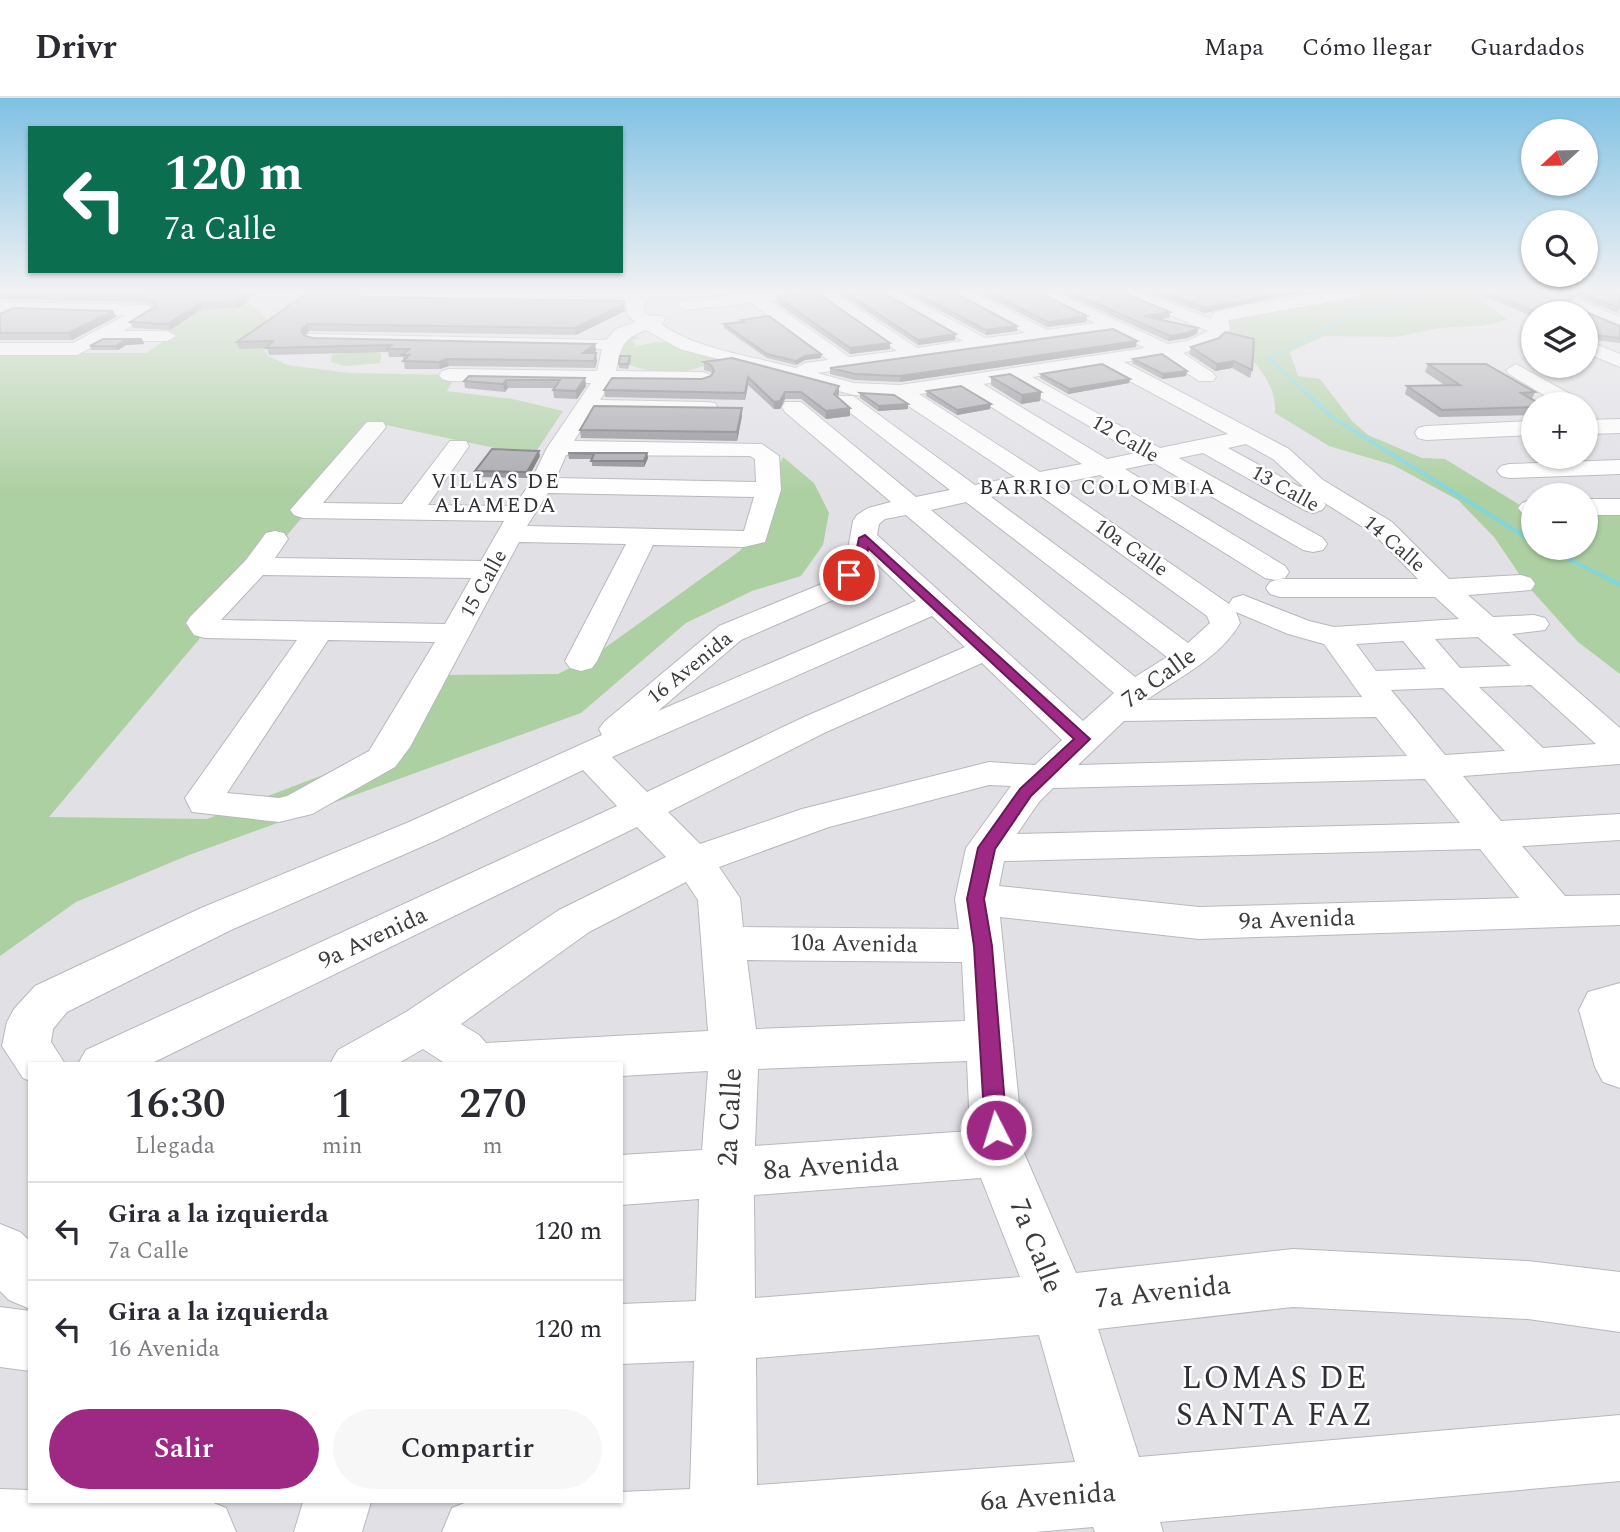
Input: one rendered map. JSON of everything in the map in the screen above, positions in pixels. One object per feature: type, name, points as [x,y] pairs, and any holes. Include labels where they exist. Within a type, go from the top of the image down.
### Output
[{"type":"street","name":"15 Calle","points":[[319,631],[204,798],[205,803],[279,810],[299,805],[382,759],[392,747],[457,634],[489,570],[541,485],[558,449],[605,377],[610,359]]},
{"type":"street","points":[[738,359],[786,372],[850,395],[973,495],[1188,659]]},
{"type":"street","points":[[750,359],[756,364]]},
{"type":"street","points":[[839,359],[846,364]]},
{"type":"street","points":[[786,372],[881,359]]},
{"type":"street","points":[[1104,359],[900,391],[850,395],[793,407],[910,507],[1124,702],[1377,694],[1451,678],[1539,675]]},
{"type":"street","name":"14 Calle","points":[[1104,359],[1280,454],[1314,485],[1348,535],[1442,588],[1486,625],[1620,750]]},
{"type":"street","points":[[1179,359],[1206,377]]},
{"type":"street","points":[[1517,370],[1554,392]]},
{"type":"street","name":"12 Calle","points":[[1011,373],[1157,457],[1348,535]]},
{"type":"street","points":[[449,376],[702,378]]},
{"type":"street","points":[[964,381],[1277,580],[1442,588],[1521,584]]},
{"type":"street","name":"10a Calle","points":[[900,391],[1232,608],[1334,636],[1534,624]]},
{"type":"street","points":[[587,406],[723,408]]},
{"type":"street","points":[[1598,417],[1616,426]]},
{"type":"street","points":[[1598,427],[1616,426]]},
{"type":"street","points":[[374,427],[303,510],[409,513],[643,537],[757,536],[769,490],[767,456],[754,449],[558,449]]},
{"type":"street","points":[[1426,433],[1521,429]]},
{"type":"street","name":"16 Avenida","points":[[588,754],[730,633],[839,587],[860,562],[866,522],[877,513],[1248,437]]},
{"type":"street","points":[[409,513],[458,446]]},
{"type":"street","name":"13 Calle","points":[[1209,447],[1348,535]]},
{"type":"street","points":[[1510,471],[1620,467]]},
{"type":"street","points":[[541,485],[769,490]]},
{"type":"street","points":[[1598,507],[1620,507]]},
{"type":"street","points":[[1232,608],[1348,535]]},
{"type":"street","points":[[581,662],[643,537]]},
{"type":"street","points":[[275,538],[256,566],[201,623],[205,629],[457,634]]},
{"type":"street","points":[[865,538],[1083,739]]},
{"type":"street","points":[[256,566],[489,570]]},
{"type":"street","points":[[672,681],[923,594]]},
{"type":"street","points":[[39,1062],[26,1045],[31,1022],[51,999],[206,924],[423,831],[923,594]]},
{"type":"street","name":"7a Calle","points":[[1123,1512],[1060,1304],[998,1153],[983,946],[976,899],[986,848],[1026,793],[1124,702],[1188,659],[1219,633],[1232,608]]},
{"type":"street","points":[[1413,633],[1451,678],[1534,759]]},
{"type":"street","points":[[1334,636],[1377,694],[1554,912]]},
{"type":"street","name":"9a Avenida","points":[[107,1062],[641,810],[814,725],[985,649]]},
{"type":"street","points":[[359,1062],[423,1026],[574,921],[693,861],[828,815],[989,773],[1044,777],[1437,767],[1620,750]]},
{"type":"street","name":"2a Calle","points":[[588,754],[693,861],[719,898],[734,1050],[727,1174],[723,1527]]},
{"type":"street","points":[[986,848],[1492,835],[1620,827]]},
{"type":"street","name":"9a Avenida","points":[[976,899],[1199,923],[1620,910]]},
{"type":"street","name":"10a Avenida","points":[[725,943],[983,946]]},
{"type":"street","points":[[1611,1006],[1620,1067]]},
{"type":"street","points":[[423,1026],[462,1049],[472,1062]]},
{"type":"street","points":[[518,1062],[988,1040]]},
{"type":"street","name":"8a Avenida","points":[[623,1180],[998,1153]]},
{"type":"street","points":[[0,1252],[28,1278]]},
{"type":"street","name":"7a Avenida","points":[[623,1334],[724,1330],[1060,1304],[1293,1278],[1528,1290],[1620,1302]]},
{"type":"street","points":[[0,1337],[28,1341]]},
{"type":"street","name":"6a Avenida","points":[[476,1532],[723,1527],[1123,1512],[1620,1448]]},
{"type":"street","points":[[328,1532],[337,1503]]},
{"type":"street","points":[[15,1519],[202,1532]]},
{"type":"green space","points":[[0,359],[275,359],[287,365],[349,373],[456,375],[447,391],[513,399],[563,411],[537,450],[499,449],[381,424],[49,817],[207,819],[402,745],[438,675],[558,674],[595,655],[741,550],[783,457],[814,483],[829,513],[823,545],[801,576],[752,591],[686,623],[581,713],[189,855],[76,902],[0,956]]},
{"type":"green space","points":[[331,359],[380,359],[380,363],[345,366],[331,362]]},
{"type":"green space","points":[[617,359],[716,359],[694,369],[668,372],[641,368]]},
{"type":"green space","points":[[1251,359],[1292,359],[1298,376],[1320,379],[1352,421],[1368,435],[1422,458],[1445,459],[1521,506],[1521,560],[1598,560],[1598,512],[1620,511],[1620,674],[1578,642],[1526,584],[1494,537],[1458,500],[1393,465],[1329,446],[1275,413],[1274,399],[1264,374]]},
{"type":"building","points":[[405,359],[595,359],[594,361],[403,361]]},
{"type":"building","points":[[620,359],[629,359],[628,364],[619,364]]},
{"type":"building","points":[[736,359],[839,386],[834,394],[850,408],[826,411],[801,392],[785,392],[780,401],[774,402],[748,377],[745,393],[604,390],[612,378],[702,379],[711,376],[714,371],[711,365],[704,362]]},
{"type":"building","points":[[896,359],[1016,359],[900,376],[855,374],[830,368]]},
{"type":"building","points":[[1133,359],[1169,359],[1187,371],[1163,374]]},
{"type":"building","points":[[1209,359],[1253,359],[1252,370],[1234,361],[1217,364]]},
{"type":"building","points":[[1102,364],[1130,379],[1069,389],[1041,374]]},
{"type":"building","points":[[1428,364],[1486,364],[1535,392],[1521,392],[1521,407],[1442,410],[1407,386],[1460,385]]},
{"type":"building","points":[[1010,374],[1041,392],[1022,395],[991,377]]},
{"type":"building","points":[[469,376],[585,378],[576,391],[553,390],[560,380],[506,380],[503,384],[464,381]]},
{"type":"building","points":[[961,386],[991,404],[957,410],[927,391]]},
{"type":"building","points":[[860,393],[894,395],[908,404],[879,406]]},
{"type":"building","points":[[594,406],[742,408],[737,432],[580,430]]},
{"type":"building","points":[[492,449],[539,451],[527,472],[475,471]]},
{"type":"building","points":[[568,453],[647,453],[644,461],[591,461],[594,454]]},
{"type":"waterway","points":[[1269,359],[1332,417],[1521,535]]},
{"type":"waterway","points":[[1569,560],[1620,585]]},
{"type":"district","name":"BARRIO COLOMBIA","points":[[1098,488]]},
{"type":"district","name":"VILLAS DE ALAMEDA","points":[[496,494]]},
{"type":"district","name":"LOMAS DE SANTA FAZ","points":[[1275,1396]]},
{"type":"route","points":[[849,575],[860,562],[865,538],[1083,739],[1026,793],[986,848],[976,899],[983,946],[996,1130]]}]
